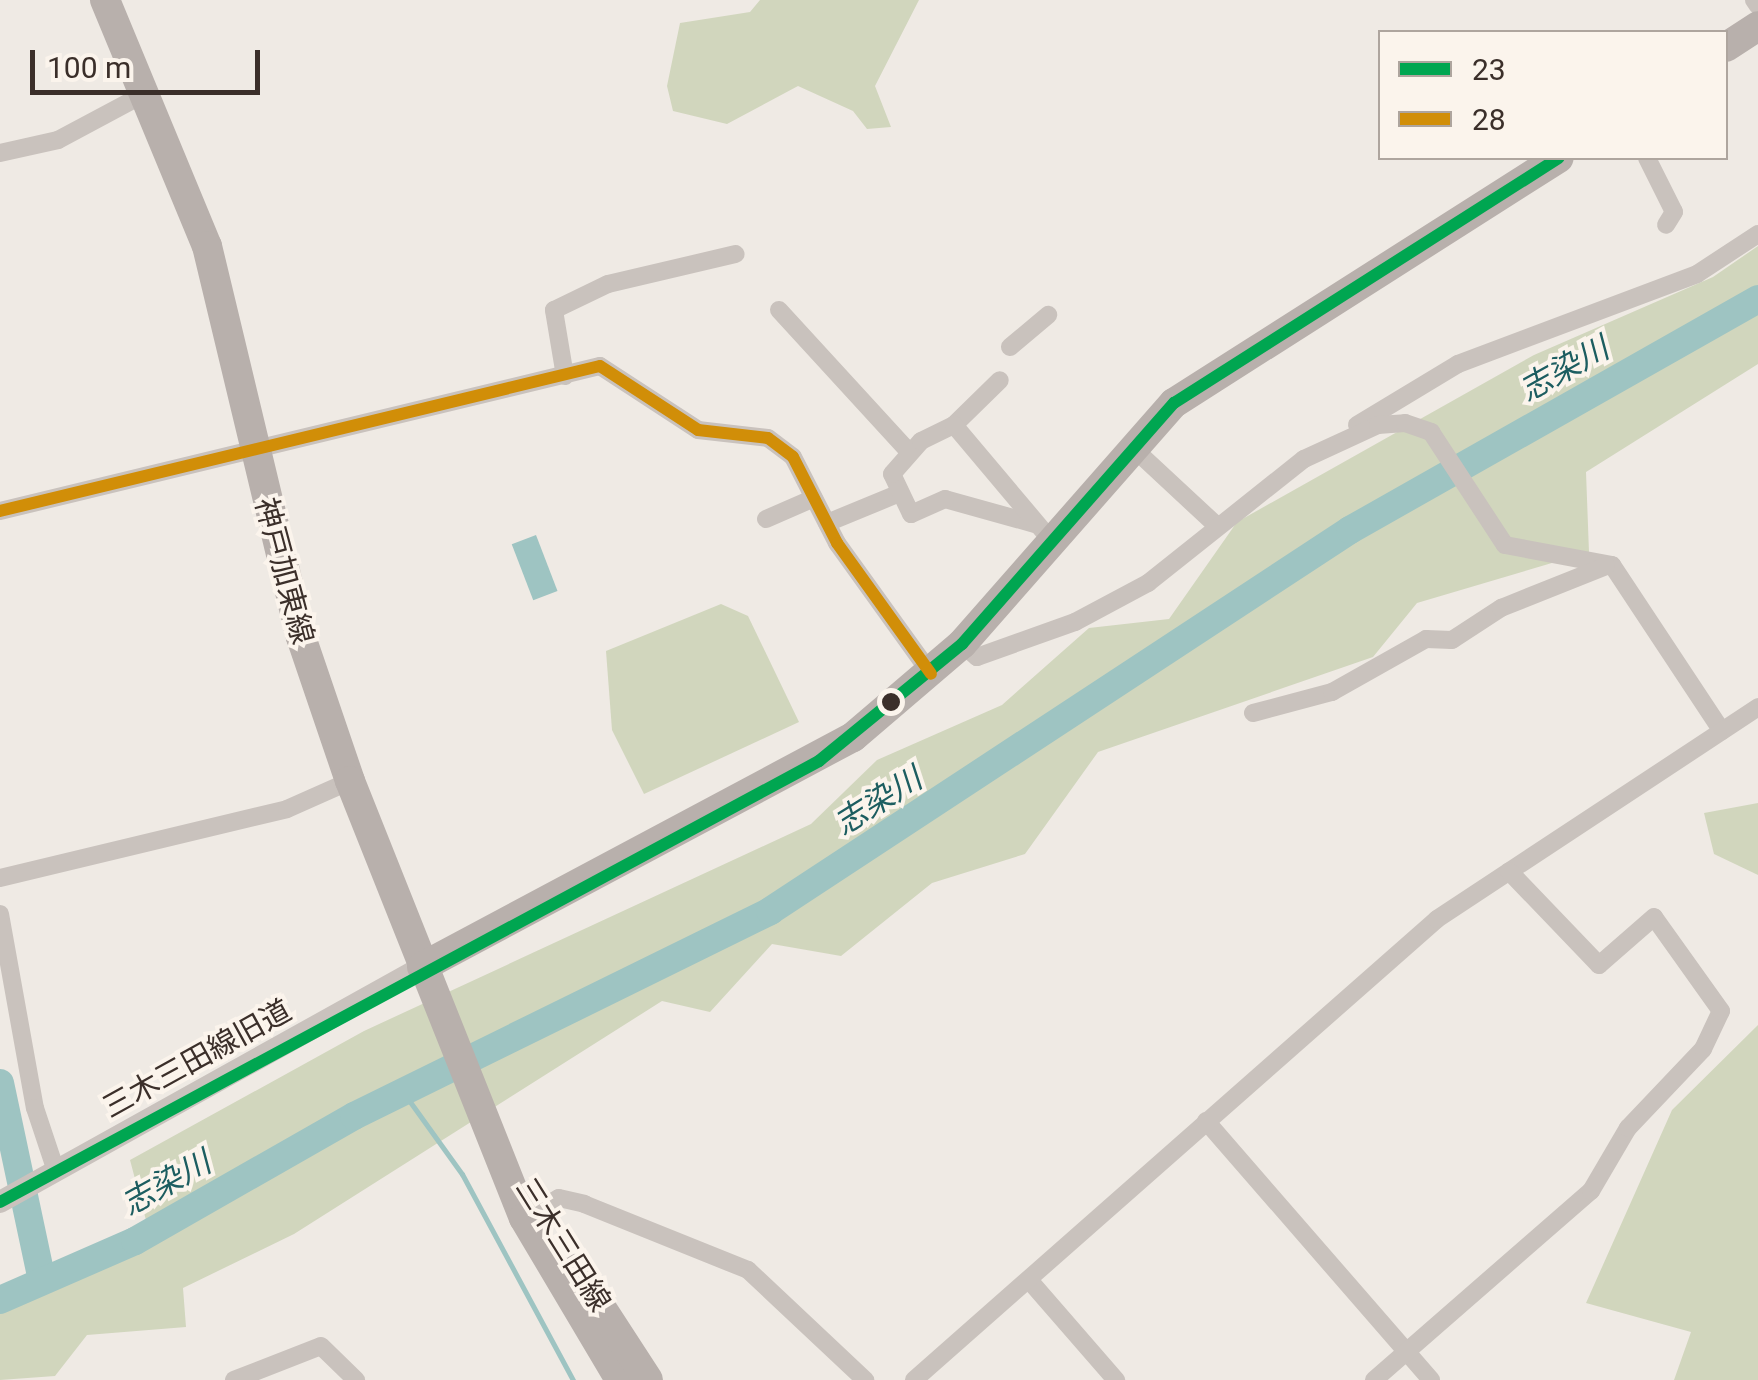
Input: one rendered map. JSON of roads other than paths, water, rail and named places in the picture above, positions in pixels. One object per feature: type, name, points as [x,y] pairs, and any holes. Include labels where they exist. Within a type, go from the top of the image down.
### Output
[{"type":"main road","name":"神戸加東線","points":[[104,0],[207,246],[252,451],[350,781],[428,980]]},
{"type":"main road","points":[[1728,46],[1758,26]]},
{"type":"main road","points":[[428,980],[819,761],[931,674],[962,644],[1042,531],[1131,446],[1256,347],[1555,160]]},
{"type":"main road","name":"三木三田線","points":[[428,980],[531,1214],[625,1375]]},
{"type":"street","points":[[0,153],[58,140],[146,93]]},
{"type":"street","points":[[1648,160],[1674,212],[1666,225]]},
{"type":"street","points":[[962,644],[977,658],[1075,622],[1148,584],[1214,524],[1458,364],[1696,274],[1758,234]]},
{"type":"street","points":[[565,376],[554,310],[608,284],[736,254]]},
{"type":"street","points":[[780,310],[909,452]]},
{"type":"street","points":[[1010,347],[1048,316]]},
{"type":"street","points":[[0,512],[600,366],[698,430],[768,438],[793,457],[827,522],[931,674]]},
{"type":"street","points":[[1000,380],[954,425],[909,452],[892,474],[895,496],[912,514],[945,500],[1042,531]]},
{"type":"street","points":[[1347,436],[1405,423],[1431,432],[1487,529],[1524,554],[1612,565],[1722,731]]},
{"type":"street","points":[[954,425],[1042,531]]},
{"type":"street","points":[[1131,446],[1214,524]]},
{"type":"street","points":[[827,522],[895,496]]},
{"type":"street","points":[[766,519],[814,498]]},
{"type":"street","points":[[1253,713],[1332,692],[1426,640],[1452,640],[1501,608],[1612,565]]},
{"type":"street","points":[[914,1380],[1437,918],[1758,707]]},
{"type":"street","points":[[0,878],[288,809],[350,781]]},
{"type":"street","points":[[1374,1380],[1591,1191],[1628,1128],[1703,1049],[1721,1011],[1654,918],[1600,965],[1510,871]]},
{"type":"street","points":[[0,914],[34,1108],[56,1171]]},
{"type":"street","name":"三木三田線旧道","points":[[0,1202],[428,980]]},
{"type":"street","points":[[1206,1122],[1431,1380]]},
{"type":"street","points":[[531,1214],[559,1198],[584,1204],[748,1270],[866,1380]]},
{"type":"street","points":[[1028,1280],[1116,1380]]},
{"type":"street","points":[[234,1380],[322,1346],[356,1380]]},
{"type":"water","points":[[536,535],[558,591],[533,600],[512,544]]},
{"type":"waterway","name":"志染川","points":[[0,1300],[135,1241],[354,1116],[770,911],[1350,530],[1758,299]]},
{"type":"waterway","points":[[0,1083],[42,1281]]},
{"type":"waterway","points":[[403,1092],[462,1174],[573,1380]]}]
